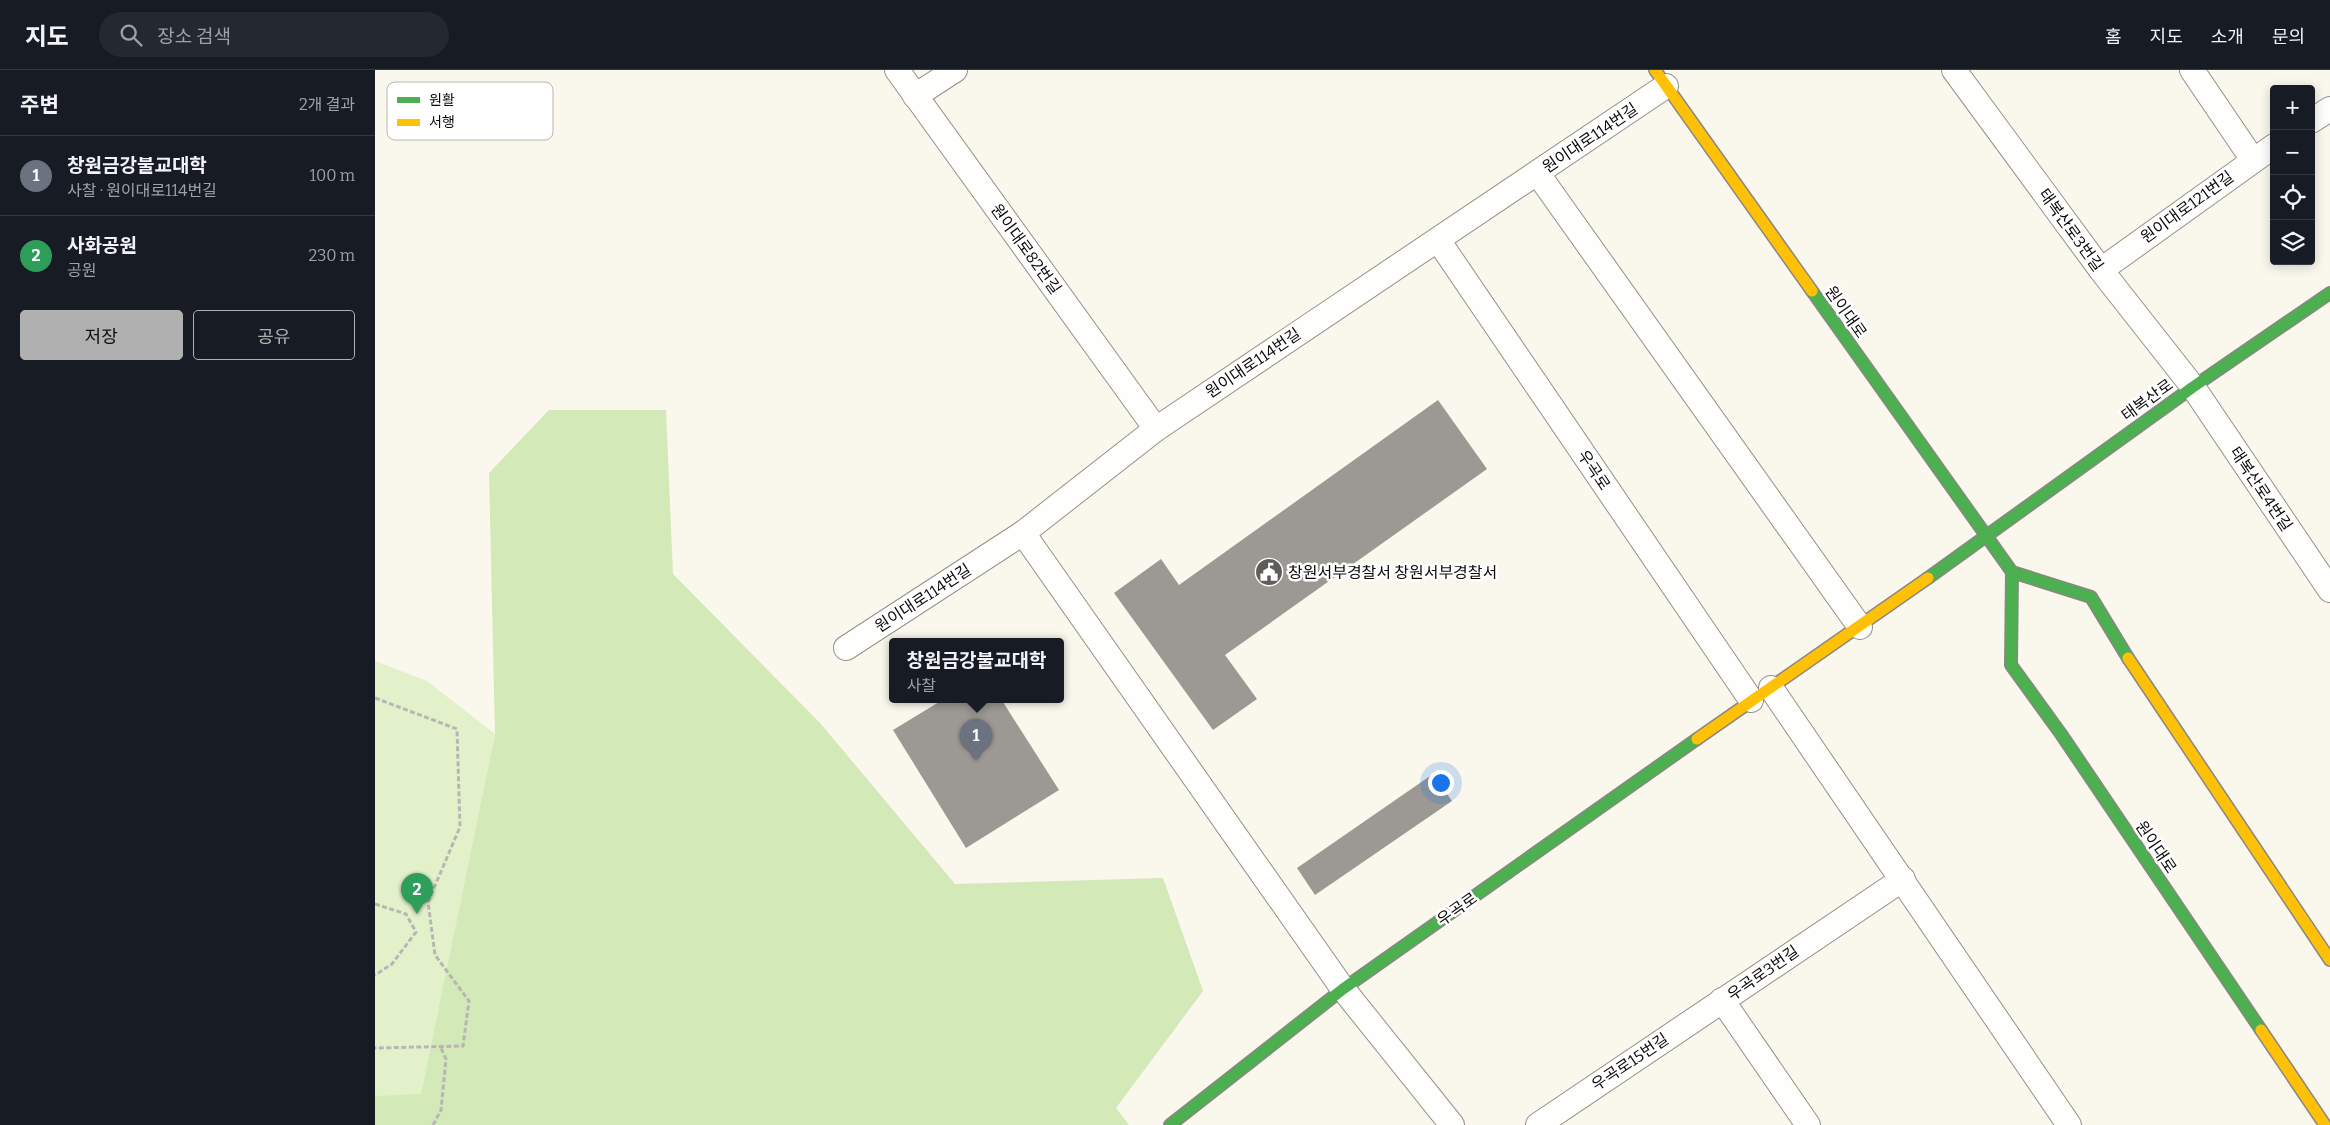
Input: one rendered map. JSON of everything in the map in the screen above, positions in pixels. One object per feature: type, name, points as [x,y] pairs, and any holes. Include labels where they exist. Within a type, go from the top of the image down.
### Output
[{"type":"main road","name":"원이대로","points":[[1660,78],[2012,572],[2011,665],[2066,742],[2325,1125]]},
{"type":"main road","name":"태복산로","points":[[1985,536],[2193,387],[2330,293]]},
{"type":"main road","name":"우곡로","points":[[1170,1125],[1343,990],[1751,700],[1861,627],[1985,536]]},
{"type":"main road","points":[[2012,572],[2091,597],[2131,662],[2330,960]]},
{"type":"street","name":"원이대로82번길","points":[[897,70],[1156,429]]},
{"type":"street","points":[[915,96],[955,70]]},
{"type":"street","name":"태복산로3번길","points":[[1954,70],[2101,270],[2193,387]]},
{"type":"street","points":[[2191,70],[2253,160]]},
{"type":"street","name":"원이대로114번길","points":[[846,648],[1023,533],[1156,429],[1538,174],[1660,78]]},
{"type":"street","points":[[2315,118],[2330,109]]},
{"type":"street","name":"원이대로121번길","points":[[2101,270],[2270,149]]},
{"type":"street","points":[[1538,174],[1861,627]]},
{"type":"street","name":"우곡로","points":[[1437,240],[1751,700]]},
{"type":"street","name":"태복산로4번길","points":[[2193,387],[2330,590]]},
{"type":"street","points":[[1023,533],[1343,990],[1452,1125]]},
{"type":"street","points":[[1771,688],[2069,1125]]},
{"type":"street","name":"우곡로3번길","points":[[1808,1125],[1722,1000],[1903,879]]},
{"type":"street","name":"우곡로15번길","points":[[1538,1125],[1722,1000]]},
{"type":"path","points":[[375,698],[457,729],[460,827],[428,902],[435,955],[469,1001],[463,1046],[375,1048]]},
{"type":"path","points":[[375,904],[406,914],[416,932],[392,964],[375,975]]},
{"type":"path","points":[[433,1125],[441,1110],[447,1059],[441,1048]]},
{"type":"green space","points":[[549,410],[666,410],[673,574],[821,724],[955,884],[1163,878],[1203,991],[1116,1108],[1129,1125],[375,1125],[375,1096],[421,1094],[495,734],[489,473]]},
{"type":"green space","points":[[375,661],[427,681],[495,734],[421,1095],[375,1096]]},
{"type":"building","name":"창원서부경찰서 창원서부경찰서","points":[[1438,400],[1487,469],[1225,655],[1257,699],[1213,730],[1114,593],[1161,559],[1179,585]]},
{"type":"building","points":[[937,703],[1004,703],[1059,790],[966,848],[893,730]]},
{"type":"building","points":[[1433,774],[1452,801],[1315,895],[1297,868]]},
{"type":"traffic: fast","points":[[1812,291],[2012,572],[2091,597],[2128,658]]},
{"type":"traffic: fast","points":[[1928,578],[2193,387],[2330,293]]},
{"type":"traffic: fast","points":[[2012,572],[2011,665],[2061,734],[2261,1030]]},
{"type":"traffic: fast","points":[[1170,1125],[1343,989],[1697,739]]},
{"type":"traffic: slow","points":[[1655,70],[1812,291]]},
{"type":"traffic: slow","points":[[1697,739],[1928,578]]},
{"type":"traffic: slow","points":[[2128,658],[2330,960]]},
{"type":"traffic: slow","points":[[2261,1030],[2325,1125]]},
{"type":"place","name":"창원서부경찰서 창원서부경찰서","points":[[1269,572]]},
{"type":"place","name":"창원금강불교대학","points":[[976,760]]},
{"type":"place","name":"사화공원","points":[[417,914]]}]
